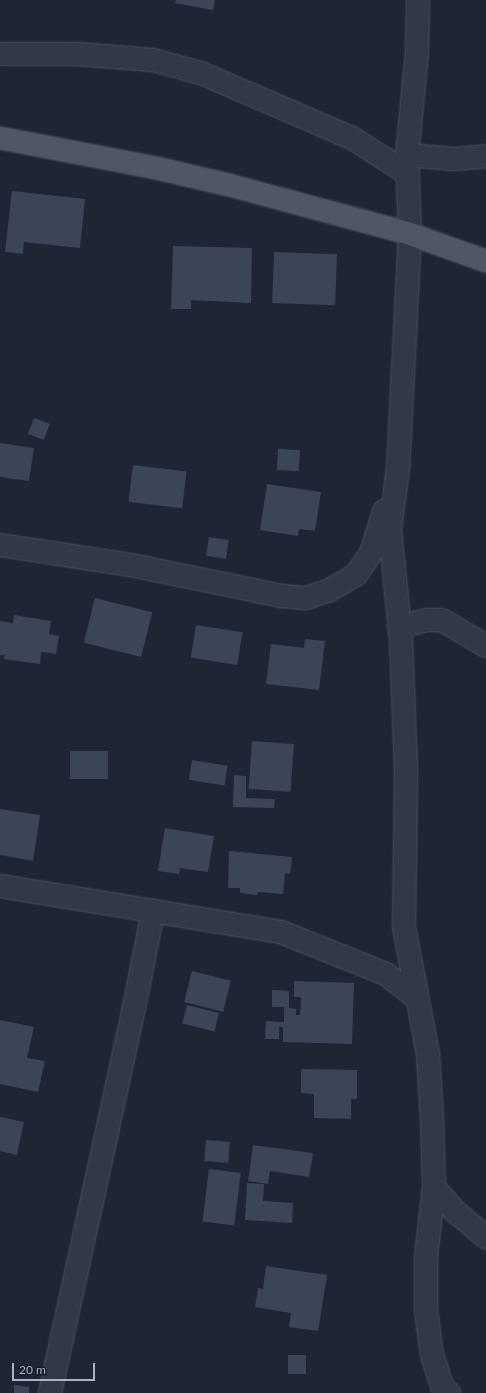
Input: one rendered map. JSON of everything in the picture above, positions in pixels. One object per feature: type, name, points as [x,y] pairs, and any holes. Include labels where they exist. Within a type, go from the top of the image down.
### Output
[{"type":"main road","points":[[0,138],[170,172],[410,234],[486,261]]},
{"type":"street","points":[[418,0],[417,52],[407,165],[410,234],[398,468],[390,530],[399,627],[406,772],[404,927],[428,1054],[434,1187],[426,1258],[426,1310],[432,1355],[442,1386],[449,1393]]},
{"type":"street","points":[[0,54],[77,54],[153,60],[201,73],[354,139],[407,165],[454,159],[485,159]]},
{"type":"street","points":[[0,545],[131,564],[282,596],[306,598],[328,591],[356,575],[371,553],[398,468]]},
{"type":"street","points":[[399,627],[427,620],[442,620],[486,646]]},
{"type":"street","points":[[0,886],[281,932],[386,974],[417,998]]},
{"type":"street","points":[[50,1393],[62,1326],[134,1008],[153,911]]},
{"type":"street","points":[[434,1187],[457,1213],[486,1237]]},
{"type":"building","points":[[176,0],[215,0],[213,10],[175,3]]},
{"type":"building","points":[[12,191],[85,199],[80,248],[24,242],[23,254],[5,252]]},
{"type":"building","points":[[173,246],[252,248],[251,303],[191,300],[191,309],[171,309]]},
{"type":"building","points":[[274,252],[337,254],[335,305],[272,303]]},
{"type":"building","points":[[34,418],[50,424],[44,440],[28,434]]},
{"type":"building","points":[[0,443],[34,448],[29,481],[0,477]]},
{"type":"building","points":[[278,449],[300,450],[299,471],[277,470]]},
{"type":"building","points":[[133,465],[187,472],[182,508],[128,502]]},
{"type":"building","points":[[267,484],[321,492],[315,531],[299,529],[298,536],[260,530]]},
{"type":"building","points":[[209,537],[229,540],[226,559],[206,556]]},
{"type":"building","points":[[95,598],[152,612],[141,657],[84,643]]},
{"type":"building","points":[[14,615],[51,621],[49,634],[59,636],[56,654],[41,652],[40,664],[4,659],[5,655],[0,655],[0,621],[13,623]]},
{"type":"building","points":[[196,625],[242,632],[237,665],[191,658]]},
{"type":"building","points":[[305,639],[325,641],[319,690],[266,684],[271,644],[304,648]]},
{"type":"building","points":[[252,741],[294,744],[291,792],[249,789]]},
{"type":"building","points":[[70,751],[108,751],[108,779],[70,779]]},
{"type":"building","points":[[192,760],[228,766],[224,785],[189,780]]},
{"type":"building","points":[[234,775],[246,776],[246,798],[275,799],[274,808],[233,807]]},
{"type":"building","points":[[0,809],[40,815],[33,861],[0,855]]},
{"type":"building","points":[[165,828],[214,836],[208,872],[180,868],[179,874],[158,871]]},
{"type":"building","points":[[229,851],[292,857],[290,874],[285,873],[283,894],[258,892],[257,895],[240,893],[240,888],[228,888]]},
{"type":"building","points":[[192,971],[231,981],[223,1012],[184,1002]]},
{"type":"building","points":[[294,981],[354,983],[352,1044],[283,1042],[283,1027],[279,1027],[279,1039],[265,1039],[266,1021],[284,1022],[284,1007],[272,1007],[272,990],[289,991],[289,1008],[296,1009],[296,1015],[300,1015],[301,997],[294,997]]},
{"type":"building","points":[[187,1005],[219,1013],[214,1031],[182,1023]]},
{"type":"building","points":[[0,1020],[34,1027],[27,1058],[45,1061],[38,1092],[0,1084]]},
{"type":"building","points":[[301,1069],[357,1070],[357,1099],[351,1099],[351,1119],[314,1118],[314,1094],[301,1093]]},
{"type":"building","points":[[0,1117],[24,1122],[17,1155],[0,1151]]},
{"type":"building","points":[[206,1140],[230,1142],[228,1163],[204,1161]]},
{"type":"building","points":[[253,1145],[313,1153],[309,1177],[270,1171],[268,1184],[248,1181]]},
{"type":"building","points":[[209,1169],[241,1173],[234,1226],[203,1222]]},
{"type":"building","points":[[247,1183],[264,1184],[263,1201],[293,1203],[292,1223],[245,1220]]},
{"type":"building","points":[[266,1266],[327,1275],[318,1331],[289,1327],[291,1313],[255,1307],[258,1288],[263,1289]]},
{"type":"building","points":[[288,1355],[306,1355],[306,1374],[288,1374]]},
{"type":"building","points":[[14,1385],[29,1387],[29,1393],[14,1393]]}]
